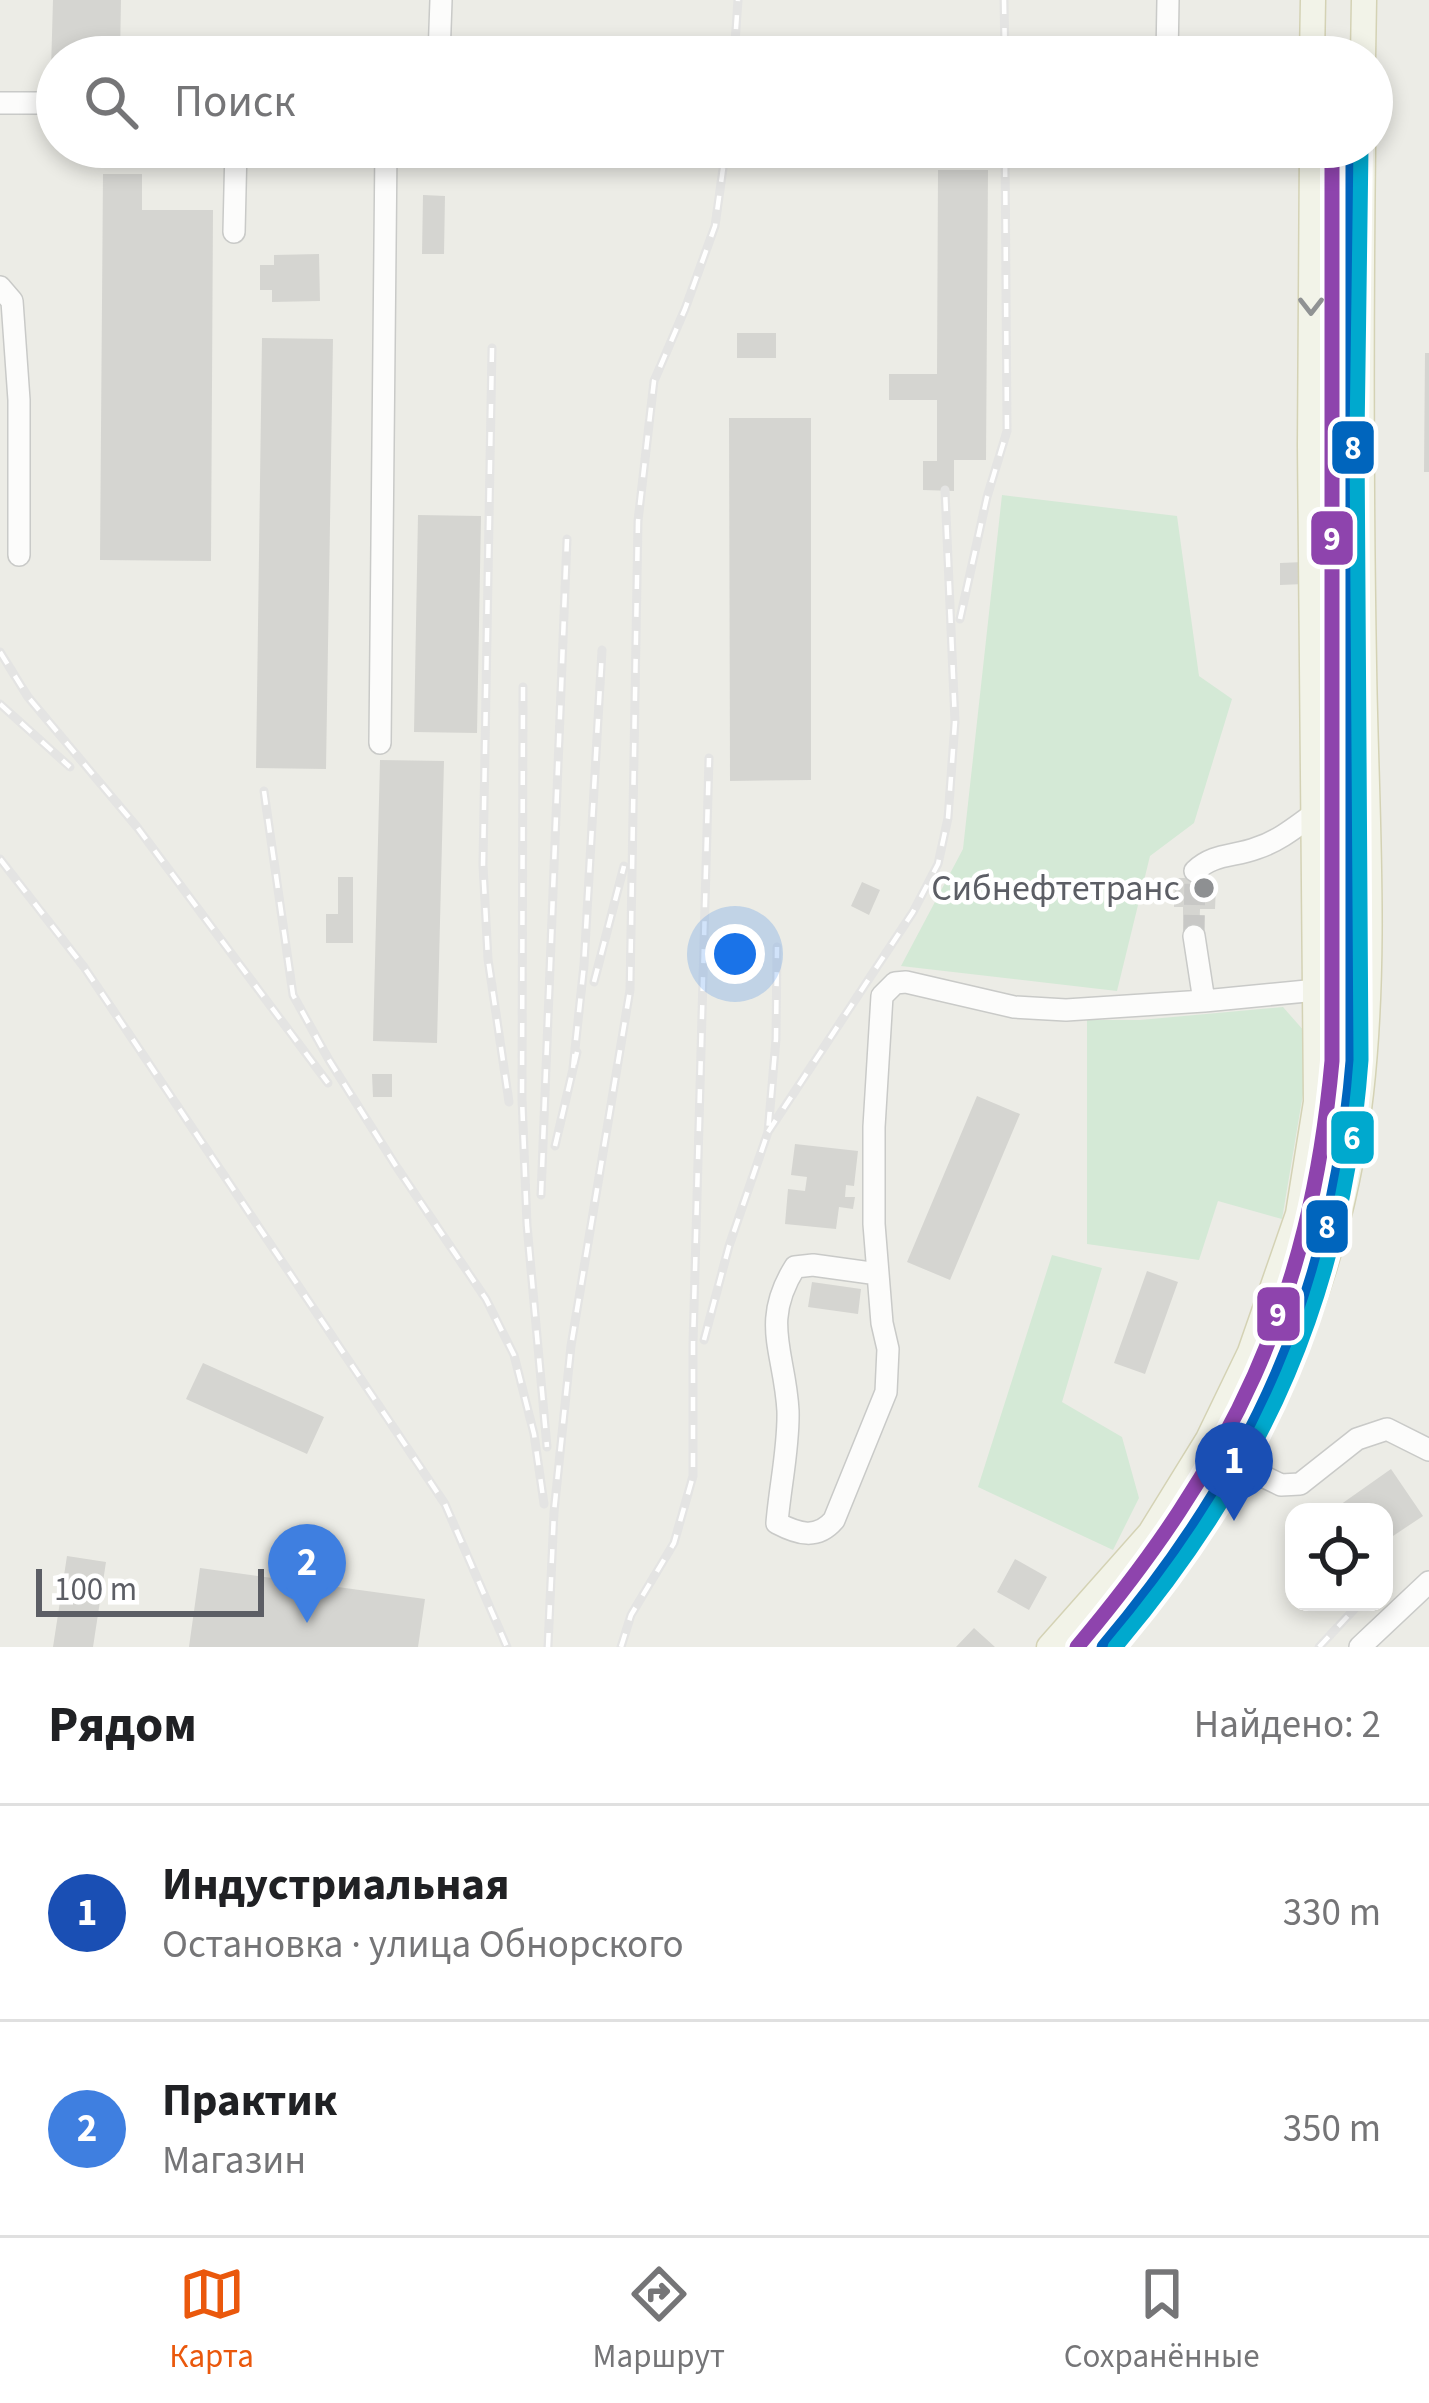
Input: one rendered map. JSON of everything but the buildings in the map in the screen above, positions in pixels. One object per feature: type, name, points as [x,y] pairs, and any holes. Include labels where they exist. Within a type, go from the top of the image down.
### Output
[{"type":"main road","points":[[1312,36],[1313,0]]},
{"type":"main road","points":[[1363,36],[1364,0]]},
{"type":"main road","points":[[1049,1647],[1150,1533],[1208,1439],[1250,1352],[1298,1214],[1316,1102],[1312,168]]},
{"type":"main road","points":[[1109,1647],[1185,1554],[1240,1465],[1288,1370],[1341,1206],[1361,1093],[1368,936],[1360,435],[1363,168]]},
{"type":"main road","points":[[1310,445],[1360,435]]},
{"type":"lane","points":[[440,36],[441,0]]},
{"type":"lane","points":[[1167,36],[1168,0]]},
{"type":"lane","points":[[0,103],[36,103]]},
{"type":"lane","points":[[234,232],[236,168]]},
{"type":"lane","points":[[380,743],[386,168]]},
{"type":"lane","points":[[0,287],[12,301],[14,321],[19,555]]},
{"type":"lane","points":[[1195,871],[1207,860],[1254,850],[1285,836],[1315,812]]},
{"type":"lane","points":[[1194,936],[1204,1001]]},
{"type":"lane","points":[[878,1274],[795,1267],[779,1292],[775,1329],[788,1413],[777,1523],[793,1532],[825,1531],[834,1520],[886,1392],[888,1349],[878,1274],[874,1127],[882,996],[895,982],[1014,1007],[1066,1010],[1317,990]]},
{"type":"lane","points":[[1240,1465],[1281,1485],[1300,1484],[1357,1438],[1387,1429],[1429,1450]]},
{"type":"lane","points":[[1360,1647],[1429,1582]]},
{"type":"green space","points":[[1002,495],[1177,516],[1199,676],[1232,699],[1194,823],[1150,856],[1117,991],[901,966],[963,849]]},
{"type":"green space","points":[[1283,1007],[1312,1040],[1282,1219],[1218,1201],[1199,1260],[1087,1244],[1087,1020]]},
{"type":"green space","points":[[1052,1255],[1102,1268],[1062,1402],[1122,1437],[1139,1498],[1113,1550],[978,1487]]},
{"type":"tunnel","points":[[1194,936],[1195,871]]},
{"type":"railway","points":[[735,36],[738,0]]},
{"type":"railway","points":[[1004,0],[1005,36]]},
{"type":"railway","points":[[548,1647],[554,1512],[571,1346],[630,990],[638,521],[654,381],[715,226],[723,168]]},
{"type":"railway","points":[[960,619],[1007,431],[1005,168]]},
{"type":"railway","points":[[492,348],[483,865],[488,959],[509,1102]]},
{"type":"railway","points":[[768,1132],[913,912],[938,864],[948,818],[955,722],[945,490]]},
{"type":"railway","points":[[541,1195],[567,539]]},
{"type":"railway","points":[[573,1068],[584,965],[602,650]]},
{"type":"railway","points":[[0,652],[28,697],[137,827],[328,1083]]},
{"type":"railway","points":[[523,687],[522,1099],[527,1225],[547,1447]]},
{"type":"railway","points":[[0,704],[70,767]]},
{"type":"railway","points":[[621,1647],[631,1615],[674,1543],[693,1476],[709,758]]},
{"type":"railway","points":[[264,791],[293,995],[396,1166],[486,1299],[514,1355],[534,1434],[544,1504]]},
{"type":"railway","points":[[0,859],[84,967],[445,1504],[507,1647]]},
{"type":"railway","points":[[594,982],[624,866]]},
{"type":"railway","points":[[704,1340],[729,1246],[768,1132],[777,947]]},
{"type":"railway","points":[[555,1146],[577,1052]]},
{"type":"railway","points":[[1319,1647],[1353,1611]]},
{"type":"transit line","name":"9","points":[[1077,1647],[1179,1512],[1254,1375],[1283,1304],[1321,1148],[1332,1061],[1332,168]]},
{"type":"transit line","name":"8","points":[[1104,1647],[1204,1513],[1278,1374],[1327,1225],[1343,1145],[1353,1061],[1353,168]]},
{"type":"transit line","name":"6","points":[[1115,1647],[1214,1513],[1288,1374],[1315,1301],[1352,1144],[1361,1060],[1357,439],[1361,168]]},
{"type":"place","name":"Сибнефтетранс","points":[[1204,888]]},
{"type":"place","name":"Индустриальная","points":[[1234,1521]]},
{"type":"place","name":"Практик","points":[[307,1623]]}]
